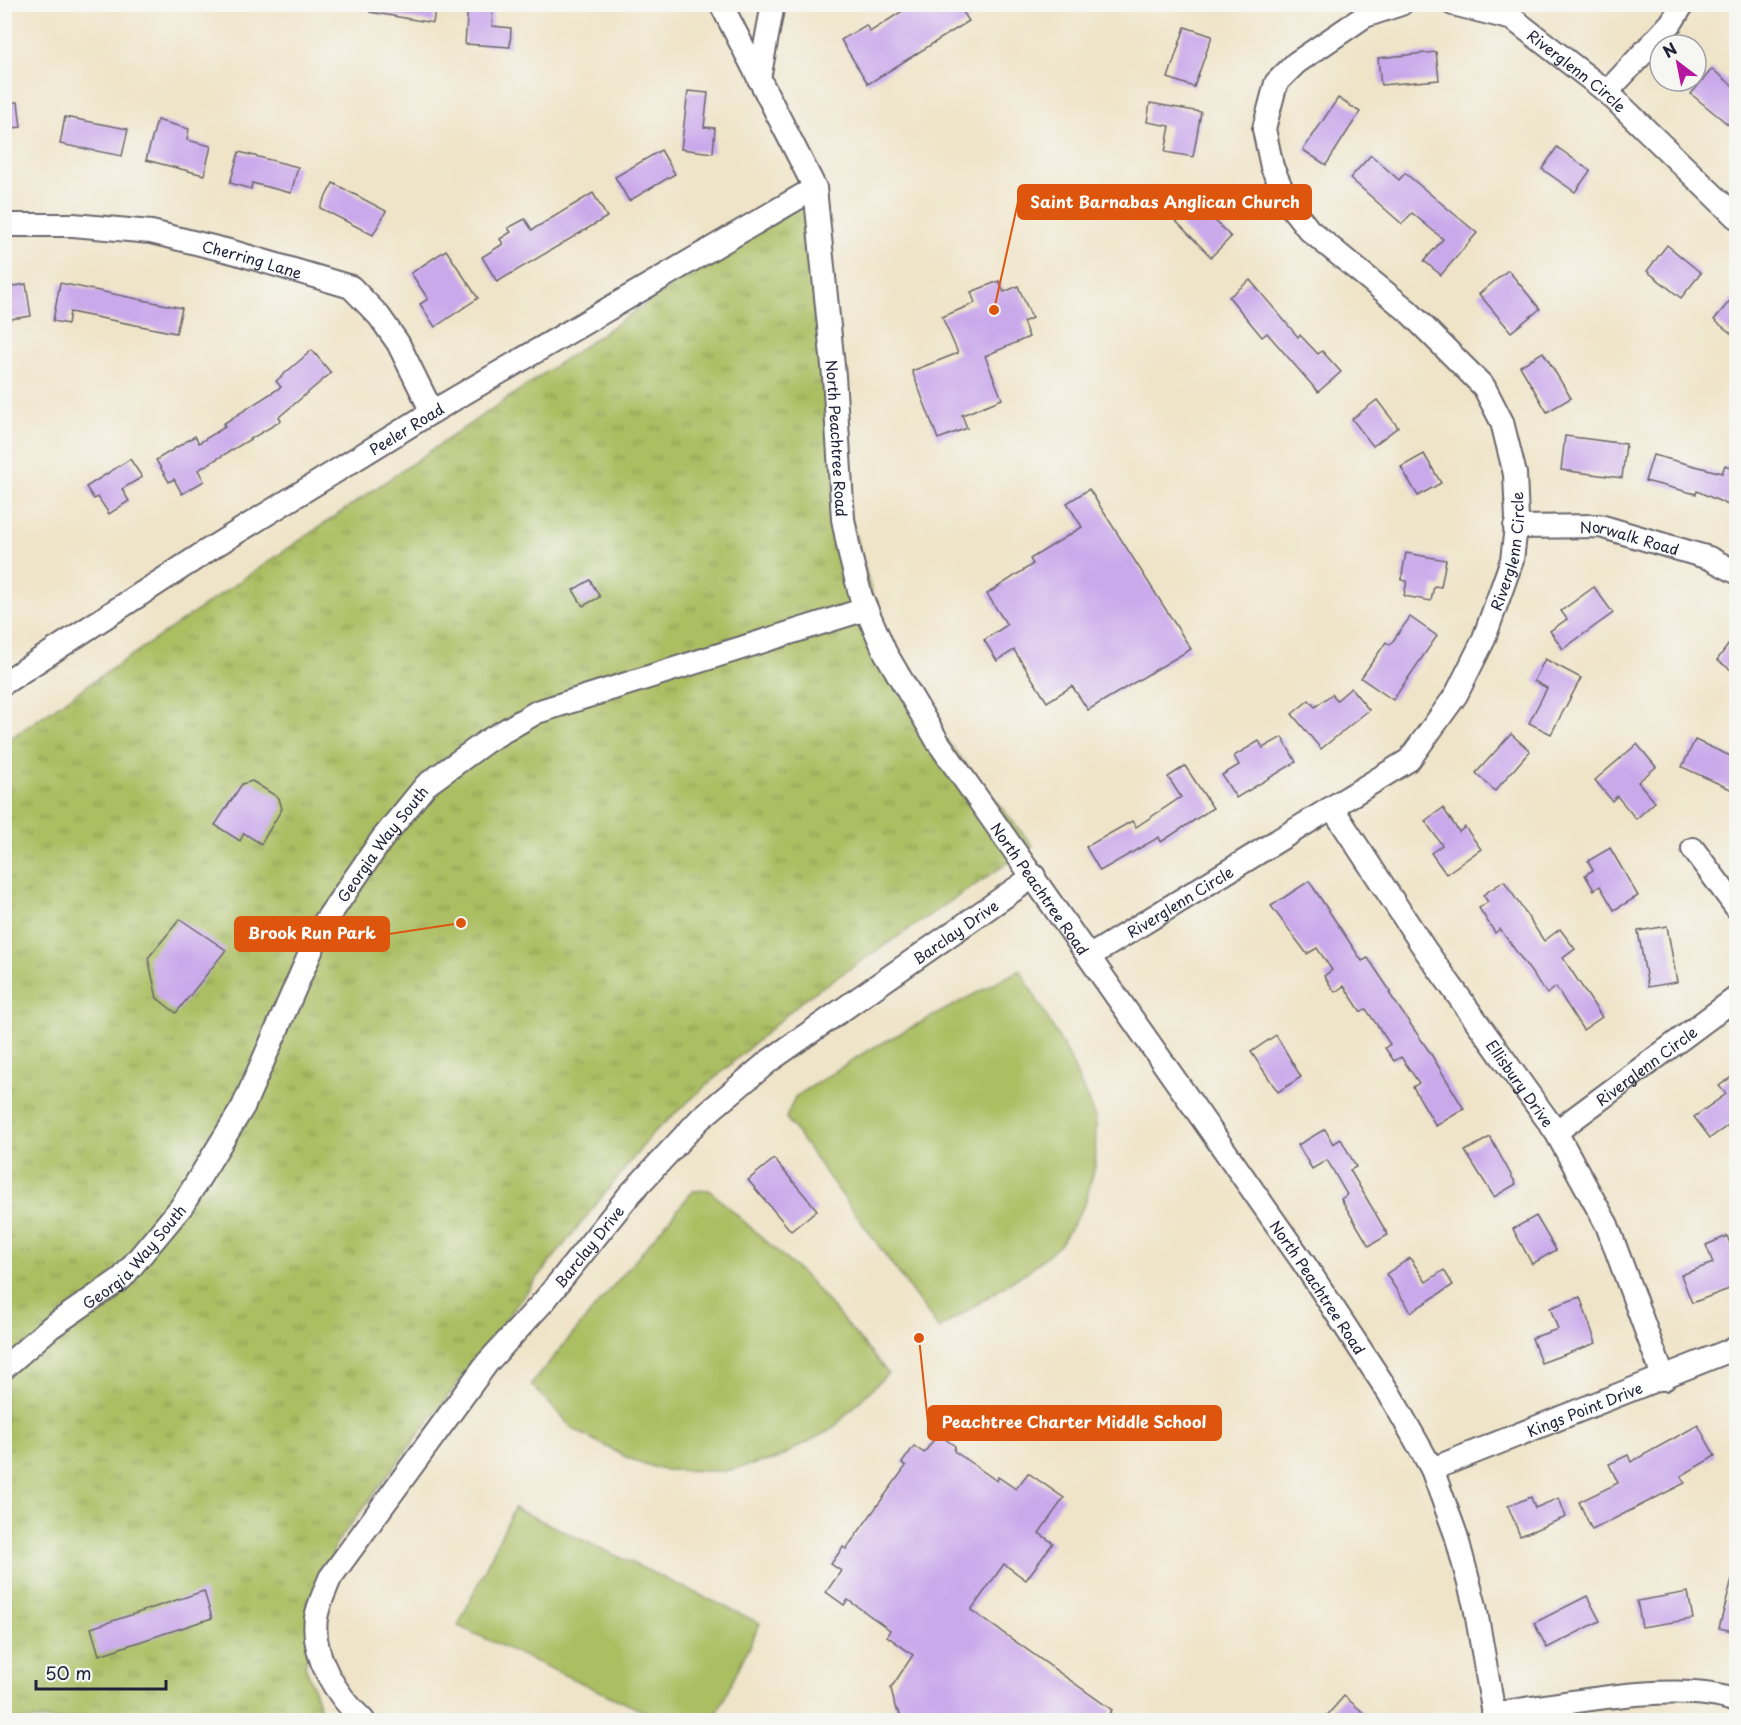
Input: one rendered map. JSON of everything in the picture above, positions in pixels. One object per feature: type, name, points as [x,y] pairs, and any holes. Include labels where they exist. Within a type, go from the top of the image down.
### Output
[{"type":"street","name":"North Peachtree Road","points":[[721,4],[815,188],[834,376],[843,519],[861,597],[885,652],[938,742],[1305,1264],[1389,1393],[1432,1469],[1456,1535],[1475,1606],[1494,1717]]},
{"type":"street","points":[[759,79],[773,4]]},
{"type":"street","name":"Riverglenn Circle","points":[[1089,956],[1333,809],[1409,760],[1456,695],[1484,641],[1512,560],[1515,527],[1515,474],[1502,422],[1484,387],[1408,311],[1309,230],[1288,203],[1272,167],[1264,129],[1276,82],[1296,63],[1365,16],[1401,4]]},
{"type":"street","name":"Riverglenn Circle","points":[[1453,4],[1513,19],[1606,92],[1737,217]]},
{"type":"street","points":[[1606,92],[1671,22],[1683,4]]},
{"type":"street","name":"Peeler Road","points":[[4,682],[213,547],[432,412],[815,188]]},
{"type":"street","name":"Cherring Lane","points":[[4,225],[73,225],[151,232],[318,275],[351,287],[379,316],[398,343],[432,412]]},
{"type":"street","name":"Norwalk Road","points":[[1515,527],[1600,526],[1709,558],[1737,572]]},
{"type":"street","name":"Georgia Way South","points":[[4,1368],[51,1327],[122,1278],[182,1206],[243,1107],[322,926],[382,839],[426,785],[487,741],[537,712],[866,609]]},
{"type":"street","name":"Ellisbury Drive","points":[[1333,809],[1426,951],[1556,1132],[1607,1225],[1664,1378]]},
{"type":"street","points":[[1693,849],[1737,907]]},
{"type":"street","name":"Barclay Drive","points":[[363,1720],[329,1678],[317,1648],[316,1617],[330,1578],[487,1363],[544,1301],[630,1194],[700,1119],[769,1061],[1034,876]]},
{"type":"street","name":"Riverglenn Circle","points":[[1556,1132],[1737,998]]},
{"type":"street","name":"Kings Point Drive","points":[[1432,1469],[1737,1348]]},
{"type":"street","points":[[1494,1717],[1654,1693],[1718,1694],[1737,1701]]},
{"type":"green space","points":[[815,188],[848,509],[895,678],[1033,846],[803,1000],[653,1133],[535,1281],[335,1545],[305,1665],[325,1720],[5,1720],[5,742]]},
{"type":"green space","points":[[1020,970],[1068,1054],[1096,1120],[1095,1166],[1085,1204],[1060,1245],[1028,1271],[939,1329],[786,1118],[795,1097],[867,1051]]},
{"type":"green space","points":[[709,1190],[809,1280],[888,1373],[832,1429],[776,1459],[725,1471],[663,1470],[628,1458],[573,1429],[531,1384],[693,1191]]},
{"type":"green space","points":[[514,1508],[760,1623],[714,1720],[662,1720],[458,1626]]},
{"type":"building","points":[[370,4],[436,4],[433,23],[370,12]]},
{"type":"building","points":[[913,4],[958,4],[969,21],[868,84],[841,40],[866,25],[870,32]]},
{"type":"building","points":[[468,5],[493,7],[492,26],[511,28],[510,47],[465,44]]},
{"type":"building","points":[[1185,27],[1212,36],[1194,87],[1168,78]]},
{"type":"building","points":[[1436,52],[1439,80],[1381,85],[1378,58]]},
{"type":"building","points":[[1712,69],[1737,89],[1737,117],[1730,126],[1691,94],[1708,93],[1708,74]]},
{"type":"building","points":[[688,91],[708,93],[704,127],[715,128],[713,153],[681,149]]},
{"type":"building","points":[[1338,98],[1360,112],[1326,165],[1303,150]]},
{"type":"building","points":[[18,102],[21,127],[4,129],[4,103]]},
{"type":"building","points":[[1150,103],[1201,112],[1193,157],[1165,152],[1170,126],[1147,122]]},
{"type":"building","points":[[65,117],[128,129],[122,156],[60,144]]},
{"type":"building","points":[[157,120],[189,129],[187,140],[211,146],[204,175],[146,160]]},
{"type":"building","points":[[1557,147],[1590,171],[1575,192],[1542,169]]},
{"type":"building","points":[[661,150],[675,174],[629,201],[615,177]]},
{"type":"building","points":[[239,152],[298,167],[291,193],[252,183],[251,189],[230,183]]},
{"type":"building","points":[[1371,155],[1399,180],[1405,173],[1477,233],[1441,275],[1424,261],[1443,239],[1412,213],[1402,224],[1350,178]]},
{"type":"building","points":[[333,183],[386,211],[373,235],[320,208]]},
{"type":"building","points":[[1183,188],[1231,237],[1211,257],[1163,208]]},
{"type":"building","points":[[593,193],[607,217],[497,282],[482,257],[503,244],[500,239],[511,232],[508,228],[525,219],[532,230]]},
{"type":"building","points":[[1667,245],[1701,273],[1681,298],[1647,271]]},
{"type":"building","points":[[446,250],[478,298],[435,327],[420,304],[428,299],[411,273]]},
{"type":"building","points":[[1508,270],[1540,309],[1511,332],[1479,294]]},
{"type":"building","points":[[1250,280],[1298,337],[1300,335],[1318,354],[1322,351],[1341,372],[1318,392],[1267,333],[1262,337],[1229,297]]},
{"type":"building","points":[[999,281],[1004,292],[1018,286],[1032,318],[1023,322],[1029,337],[985,356],[1002,399],[962,415],[967,428],[938,439],[912,371],[958,353],[942,317],[975,303],[971,292]]},
{"type":"building","points":[[60,283],[182,308],[176,333],[70,312],[68,324],[53,321]]},
{"type":"building","points":[[26,284],[31,316],[4,320],[4,288]]},
{"type":"building","points":[[1737,292],[1737,338],[1714,320]]},
{"type":"building","points":[[312,350],[331,373],[279,417],[281,421],[198,470],[204,481],[182,494],[174,479],[169,482],[156,460],[195,436],[199,443],[225,427],[223,424],[281,387],[276,381]]},
{"type":"building","points":[[1543,352],[1571,398],[1547,412],[1520,366]]},
{"type":"building","points":[[1377,400],[1398,427],[1373,446],[1352,419]]},
{"type":"building","points":[[1565,436],[1626,444],[1622,478],[1561,470]]},
{"type":"building","points":[[1424,454],[1441,483],[1418,496],[1401,467]]},
{"type":"building","points":[[1653,455],[1722,473],[1725,465],[1737,470],[1737,509],[1697,491],[1696,494],[1645,481]]},
{"type":"building","points":[[130,459],[142,477],[122,489],[129,501],[109,514],[98,497],[94,499],[86,487]]},
{"type":"building","points":[[1089,489],[1191,649],[1088,710],[1072,686],[1047,702],[1014,650],[997,661],[984,640],[1007,625],[987,594],[1033,564],[1030,559],[1082,527],[1067,503]]},
{"type":"building","points":[[1406,553],[1446,560],[1441,587],[1434,586],[1431,601],[1404,596],[1407,581],[1401,580]]},
{"type":"building","points":[[590,580],[600,597],[583,606],[573,590]]},
{"type":"building","points":[[1594,587],[1613,613],[1563,649],[1550,631],[1567,619],[1561,611]]},
{"type":"building","points":[[1410,617],[1437,636],[1393,700],[1361,678],[1386,642],[1390,645]]},
{"type":"building","points":[[1737,633],[1737,674],[1717,660]]},
{"type":"building","points":[[1545,659],[1581,678],[1551,734],[1529,723],[1547,688],[1534,681]]},
{"type":"building","points":[[1351,688],[1369,710],[1321,749],[1292,714],[1309,700],[1315,707],[1332,694],[1337,700]]},
{"type":"building","points":[[1511,734],[1530,751],[1495,791],[1476,773]]},
{"type":"building","points":[[1282,737],[1296,762],[1236,798],[1222,775],[1239,765],[1234,756],[1259,741],[1263,748]]},
{"type":"building","points":[[1695,740],[1737,759],[1737,792],[1682,767]]},
{"type":"building","points":[[1637,744],[1656,767],[1638,782],[1655,802],[1636,819],[1617,796],[1612,801],[1595,780]]},
{"type":"building","points":[[1185,766],[1213,808],[1161,842],[1159,837],[1100,871],[1086,847],[1132,821],[1136,827],[1181,797],[1168,777]]},
{"type":"building","points":[[252,781],[279,798],[282,809],[261,844],[244,833],[240,841],[215,825],[242,784]]},
{"type":"building","points":[[1443,808],[1459,832],[1465,827],[1481,849],[1446,874],[1431,853],[1442,845],[1425,821]]},
{"type":"building","points":[[1610,848],[1638,896],[1614,910],[1600,886],[1594,890],[1585,875],[1593,870],[1588,861]]},
{"type":"building","points":[[1309,881],[1362,961],[1368,958],[1464,1109],[1436,1126],[1413,1087],[1419,1083],[1401,1057],[1394,1061],[1385,1048],[1390,1044],[1366,1009],[1361,1012],[1344,986],[1335,992],[1324,976],[1332,970],[1317,948],[1307,954],[1271,906]]},
{"type":"building","points":[[1504,881],[1544,941],[1560,929],[1575,949],[1563,958],[1602,1017],[1583,1030],[1556,987],[1547,994],[1500,929],[1495,933],[1479,908],[1488,902],[1483,895]]},
{"type":"building","points":[[180,919],[226,950],[176,1013],[157,998],[148,958]]},
{"type":"building","points":[[1667,926],[1677,982],[1648,987],[1638,931]]},
{"type":"building","points":[[1276,1035],[1301,1077],[1278,1092],[1251,1052]]},
{"type":"building","points":[[1737,1073],[1737,1119],[1710,1138],[1694,1117],[1726,1094],[1719,1086]]},
{"type":"building","points":[[1325,1129],[1333,1144],[1341,1139],[1356,1167],[1350,1170],[1388,1235],[1369,1246],[1341,1199],[1347,1195],[1327,1160],[1312,1169],[1298,1145]]},
{"type":"building","points":[[1490,1137],[1516,1184],[1494,1197],[1465,1151]]},
{"type":"building","points":[[774,1159],[817,1210],[791,1231],[748,1180]]},
{"type":"building","points":[[1536,1216],[1556,1250],[1532,1264],[1513,1229]]},
{"type":"building","points":[[1727,1236],[1737,1260],[1737,1286],[1692,1303],[1681,1275],[1713,1263],[1706,1245]]},
{"type":"building","points":[[1410,1258],[1426,1282],[1444,1270],[1453,1285],[1411,1312],[1386,1274]]},
{"type":"building","points":[[1580,1297],[1596,1343],[1541,1363],[1532,1338],[1558,1329],[1550,1308]]},
{"type":"building","points":[[1698,1425],[1715,1456],[1681,1476],[1685,1483],[1592,1530],[1579,1502],[1618,1483],[1609,1464],[1628,1455],[1631,1462]]},
{"type":"building","points":[[938,1434],[955,1446],[954,1451],[997,1481],[998,1477],[1016,1489],[1028,1473],[1064,1498],[1039,1533],[1053,1543],[1026,1580],[1004,1564],[971,1610],[1112,1710],[1105,1720],[904,1720],[895,1707],[891,1688],[913,1655],[887,1636],[890,1630],[848,1600],[844,1605],[826,1592],[841,1571],[831,1564],[843,1547],[846,1549],[906,1466],[902,1463],[914,1446],[924,1453]]},
{"type":"building","points":[[1531,1497],[1535,1508],[1559,1498],[1566,1517],[1520,1536],[1508,1506]]},
{"type":"building","points":[[1732,1580],[1737,1581],[1737,1632],[1719,1628]]},
{"type":"building","points":[[204,1591],[212,1618],[99,1655],[91,1628]]},
{"type":"building","points":[[1688,1592],[1693,1619],[1642,1627],[1637,1601]]},
{"type":"building","points":[[1587,1596],[1600,1621],[1547,1648],[1534,1623]]},
{"type":"building","points":[[1344,1696],[1372,1720],[1323,1720]]},
{"type":"place","name":"Saint Barnabas Anglican Church","points":[[994,310]]},
{"type":"place","name":"Brook Run Park","points":[[461,923]]},
{"type":"place","name":"Peachtree Charter Middle School","points":[[919,1338]]}]
